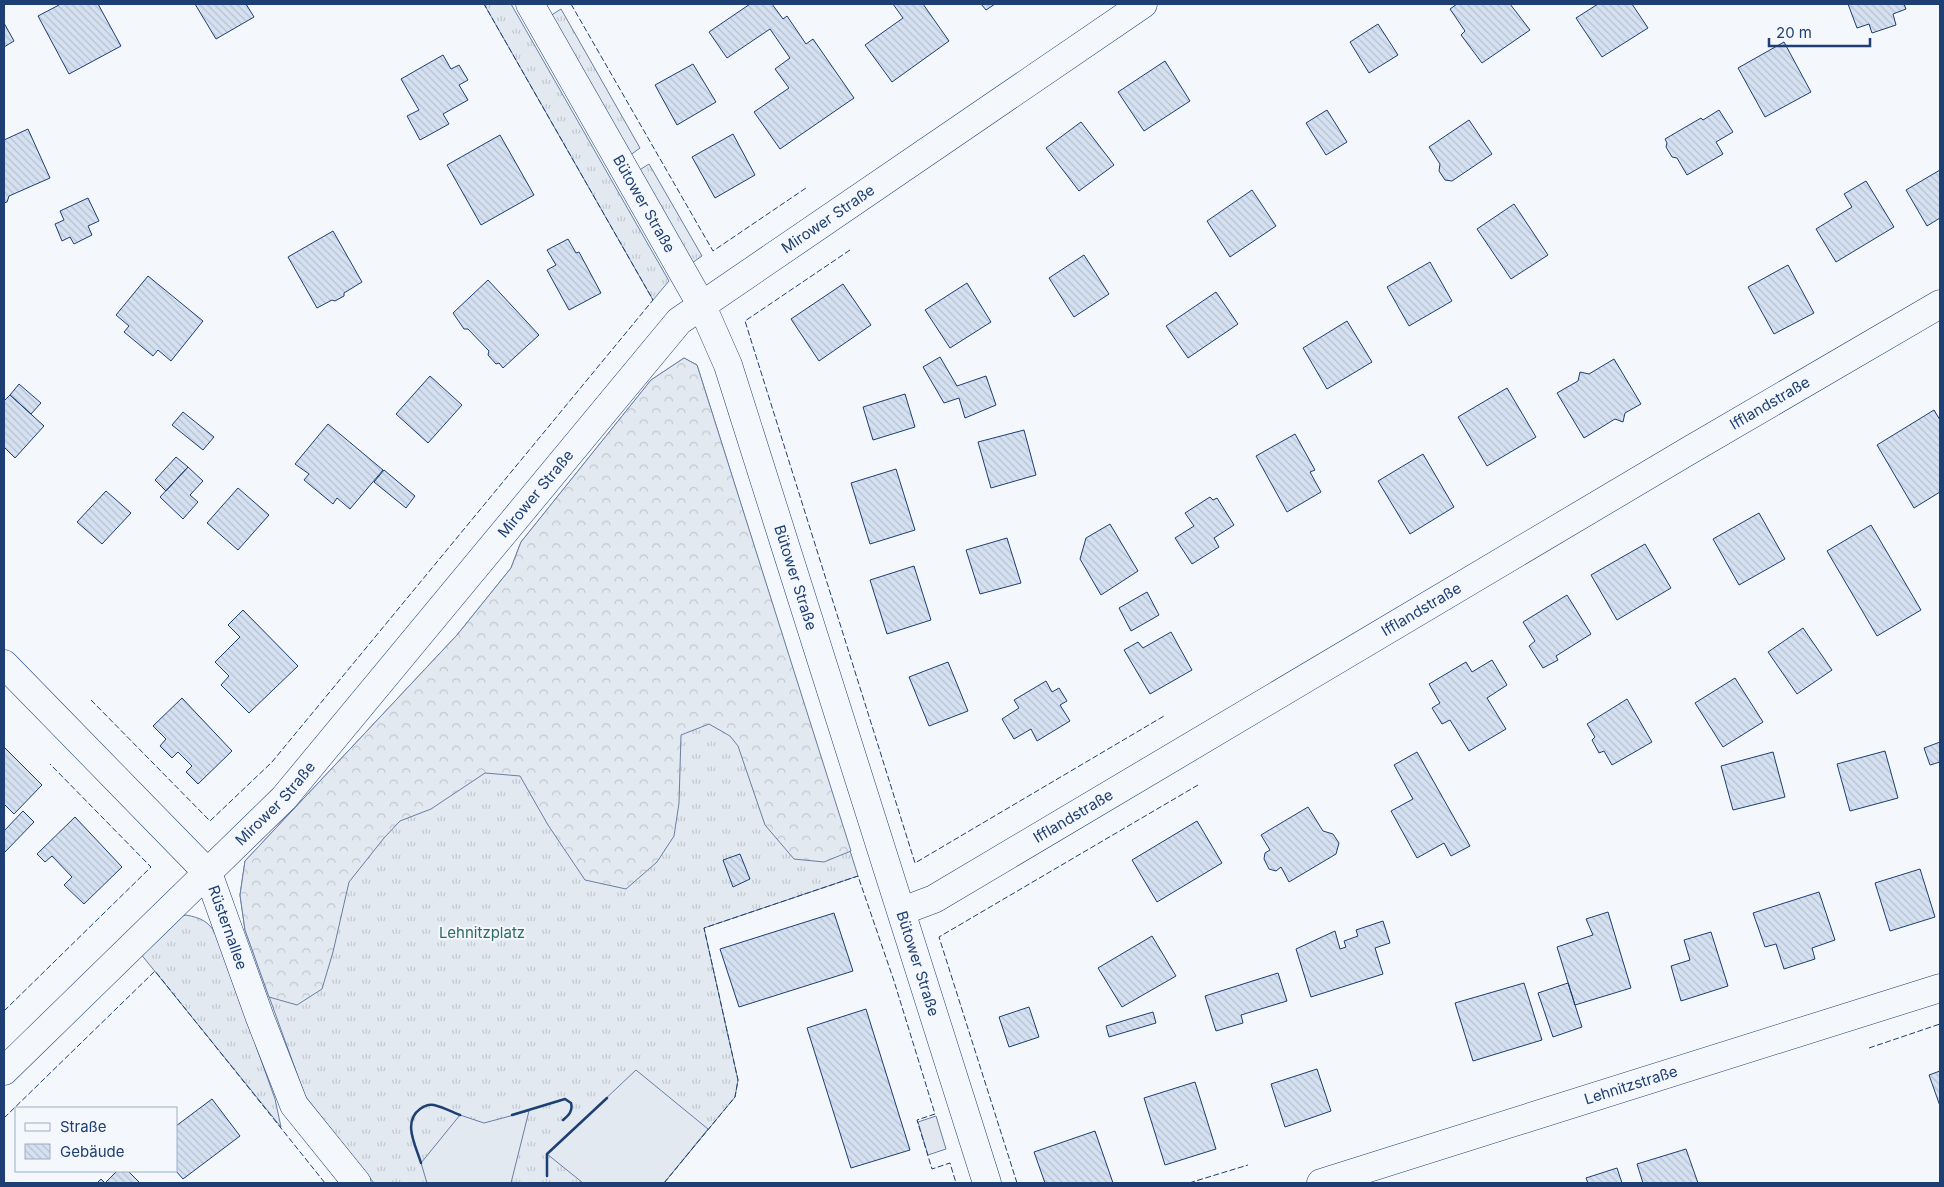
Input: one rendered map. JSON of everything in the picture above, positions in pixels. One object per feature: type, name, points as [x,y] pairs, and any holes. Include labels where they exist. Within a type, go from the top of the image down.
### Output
[{"type":"street","name":"Bütower Straße","points":[[530,4],[702,306],[728,365],[987,1183]]},
{"type":"street","name":"Mirower Straße","points":[[4,1070],[284,798],[679,320],[1142,4]]},
{"type":"street","name":"Ifflandstraße","points":[[902,912],[943,894],[1940,304]]},
{"type":"street","name":"Rüsternallee","points":[[4,664],[208,873],[260,1018],[294,1104],[357,1183]]},
{"type":"street","name":"Lehnitzstraße","points":[[1321,1183],[1940,988]]},
{"type":"green space","points":[[484,4],[511,4],[669,281],[653,300]]},
{"type":"green space","points":[[561,9],[640,148],[629,156],[550,16]]},
{"type":"green space","points":[[649,164],[702,256],[692,263],[638,171]]},
{"type":"green space","name":"Lehnitzplatz","points":[[684,358],[697,365],[858,876],[704,928],[738,1080],[735,1097],[664,1183],[374,1183],[305,1096],[245,930],[240,895],[245,861],[457,635],[511,568],[521,542],[651,380]]},
{"type":"green space","points":[[684,358],[697,365],[851,851],[824,862],[794,859],[765,825],[738,746],[730,736],[709,724],[681,735],[679,803],[674,836],[657,862],[626,889],[585,880],[548,825],[520,776],[485,773],[431,809],[400,821],[349,882],[333,952],[322,989],[297,1005],[269,997],[245,930],[240,895],[245,861],[457,635],[511,568],[521,542],[651,380]]},
{"type":"green space","points":[[186,915],[204,921],[216,934],[275,1099],[281,1127],[140,953],[178,917]]},
{"type":"green space","points":[[636,1070],[708,1129],[664,1183],[583,1183],[547,1154]]},
{"type":"green space","points":[[529,1111],[511,1183],[427,1183],[421,1163],[460,1115],[484,1123]]},
{"type":"shaded area","points":[[936,1116],[946,1149],[928,1155],[918,1122]]},
{"type":"building","points":[[59,4],[98,4],[121,46],[69,74],[38,16]]},
{"type":"building","points":[[195,4],[246,4],[254,17],[216,39]]},
{"type":"building","points":[[750,4],[772,4],[783,19],[787,16],[806,44],[813,39],[854,98],[780,149],[754,112],[789,88],[775,69],[790,58],[770,29],[727,58],[709,32]]},
{"type":"building","points":[[893,4],[923,4],[949,41],[892,82],[865,45],[903,18]]},
{"type":"building","points":[[981,4],[995,4],[986,10]]},
{"type":"building","points":[[1457,4],[1510,4],[1530,30],[1482,63],[1461,35],[1465,31],[1450,9]]},
{"type":"building","points":[[1598,4],[1632,4],[1648,28],[1602,57],[1576,18]]},
{"type":"building","points":[[1848,4],[1904,4],[1906,9],[1893,14],[1896,25],[1872,33],[1869,24],[1857,28]]},
{"type":"building","points":[[4,23],[14,41],[4,47]]},
{"type":"building","points":[[1378,24],[1398,55],[1369,73],[1350,42]]},
{"type":"building","points":[[1784,42],[1811,92],[1765,117],[1738,68]]},
{"type":"building","points":[[443,55],[451,69],[459,65],[468,80],[459,85],[468,100],[443,114],[449,124],[420,140],[407,116],[419,110],[401,79]]},
{"type":"building","points":[[1165,61],[1190,101],[1144,131],[1118,92]]},
{"type":"building","points":[[693,64],[716,102],[677,125],[655,85]]},
{"type":"building","points":[[1327,110],[1347,142],[1326,155],[1306,123]]},
{"type":"building","points":[[1719,110],[1733,132],[1716,142],[1723,154],[1687,175],[1677,158],[1672,157],[1666,147],[1665,139]]},
{"type":"building","points":[[1469,120],[1492,154],[1452,181],[1445,180],[1439,171],[1440,164],[1429,147]]},
{"type":"building","points":[[1081,122],[1114,165],[1079,191],[1046,148]]},
{"type":"building","points":[[28,129],[50,178],[9,196],[7,202],[4,203],[4,140]]},
{"type":"building","points":[[733,134],[755,175],[715,198],[692,157]]},
{"type":"building","points":[[500,135],[534,195],[481,225],[447,165]]},
{"type":"building","points":[[1940,170],[1940,218],[1927,226],[1906,190]]},
{"type":"building","points":[[1866,181],[1894,227],[1836,262],[1816,229],[1852,207],[1844,194]]},
{"type":"building","points":[[1252,190],[1276,226],[1230,257],[1207,221]]},
{"type":"building","points":[[88,198],[99,221],[88,226],[92,235],[74,244],[70,237],[62,241],[55,224],[64,220],[60,211]]},
{"type":"building","points":[[1514,204],[1548,255],[1511,279],[1477,229]]},
{"type":"building","points":[[333,231],[362,282],[344,293],[344,296],[317,308],[288,257]]},
{"type":"building","points":[[568,239],[576,253],[579,252],[601,293],[569,310],[547,270],[556,265],[547,250]]},
{"type":"building","points":[[1084,255],[1109,294],[1074,317],[1049,278]]},
{"type":"building","points":[[1430,262],[1452,301],[1409,326],[1387,287]]},
{"type":"building","points":[[1788,265],[1814,313],[1774,334],[1748,287]]},
{"type":"building","points":[[148,276],[203,321],[171,361],[158,350],[153,356],[124,332],[129,326],[116,315]]},
{"type":"building","points":[[488,280],[539,335],[503,368],[499,363],[496,364],[488,355],[489,351],[468,329],[464,329],[453,313]]},
{"type":"building","points":[[967,283],[991,322],[950,348],[925,310]]},
{"type":"building","points":[[843,284],[871,325],[819,361],[791,319]]},
{"type":"building","points":[[1216,292],[1238,324],[1188,358],[1166,326]]},
{"type":"building","points":[[1347,321],[1372,362],[1327,389],[1303,348]]},
{"type":"building","points":[[940,357],[957,386],[986,376],[996,405],[965,418],[959,398],[944,403],[923,367]]},
{"type":"building","points":[[1614,359],[1641,404],[1625,413],[1623,422],[1615,419],[1584,438],[1557,393],[1578,381],[1580,372],[1589,374]]},
{"type":"building","points":[[430,376],[462,405],[428,443],[396,414]]},
{"type":"building","points":[[19,384],[41,403],[31,414],[10,395]]},
{"type":"building","points":[[1507,388],[1536,437],[1487,466],[1458,417]]},
{"type":"building","points":[[905,394],[915,427],[873,440],[863,407]]},
{"type":"building","points":[[10,395],[44,426],[15,458],[4,447],[4,401]]},
{"type":"building","points":[[1934,410],[1940,420],[1940,492],[1914,508],[1877,445]]},
{"type":"building","points":[[183,412],[214,437],[203,450],[172,425]]},
{"type":"building","points":[[328,424],[383,470],[350,509],[337,498],[333,504],[304,480],[309,474],[295,464]]},
{"type":"building","points":[[1024,430],[1036,475],[991,488],[978,442]]},
{"type":"building","points":[[1295,434],[1315,470],[1310,472],[1321,492],[1287,512],[1256,456]]},
{"type":"building","points":[[1423,454],[1454,507],[1410,534],[1378,481]]},
{"type":"building","points":[[176,457],[188,467],[166,491],[155,480]]},
{"type":"building","points":[[188,467],[203,481],[190,495],[198,502],[183,519],[160,497]]},
{"type":"building","points":[[896,469],[915,530],[870,544],[851,483]]},
{"type":"building","points":[[384,470],[415,496],[406,508],[374,482]]},
{"type":"building","points":[[238,488],[269,515],[238,550],[207,523]]},
{"type":"building","points":[[106,491],[131,513],[102,544],[77,522]]},
{"type":"building","points":[[1210,497],[1213,500],[1217,498],[1234,525],[1214,538],[1219,547],[1192,564],[1175,538],[1194,526],[1185,513]]},
{"type":"building","points":[[1759,513],[1785,559],[1739,585],[1713,539]]},
{"type":"building","points":[[1110,524],[1138,571],[1101,595],[1080,559],[1086,538]]},
{"type":"building","points":[[1871,525],[1921,610],[1877,636],[1827,551]]},
{"type":"building","points":[[1007,538],[1021,583],[980,594],[966,550]]},
{"type":"building","points":[[1645,544],[1671,588],[1617,620],[1591,575]]},
{"type":"building","points":[[914,566],[931,620],[887,634],[870,580]]},
{"type":"building","points":[[1147,592],[1159,615],[1131,631],[1119,608]]},
{"type":"building","points":[[1567,595],[1591,634],[1556,656],[1558,660],[1543,668],[1529,646],[1535,641],[1523,622]]},
{"type":"building","points":[[243,610],[298,666],[249,713],[221,685],[229,676],[215,662],[240,637],[228,625]]},
{"type":"building","points":[[1803,628],[1832,670],[1797,694],[1768,652]]},
{"type":"building","points":[[1171,632],[1192,670],[1150,694],[1124,650],[1138,642],[1143,648]]},
{"type":"building","points":[[1492,660],[1507,685],[1487,698],[1506,729],[1469,751],[1450,720],[1442,724],[1432,708],[1440,703],[1429,684],[1466,662],[1472,672]]},
{"type":"building","points":[[948,662],[968,711],[929,726],[909,677]]},
{"type":"building","points":[[1735,678],[1763,722],[1723,747],[1695,703]]},
{"type":"building","points":[[1046,681],[1052,692],[1059,688],[1067,701],[1060,705],[1070,721],[1037,741],[1031,729],[1014,739],[1002,719],[1019,708],[1014,700]]},
{"type":"building","points":[[182,698],[232,751],[198,784],[186,772],[192,766],[178,752],[172,758],[160,746],[166,739],[153,726]]},
{"type":"building","points":[[1627,699],[1652,742],[1612,765],[1604,751],[1599,753],[1592,740],[1595,737],[1587,724]]},
{"type":"building","points":[[1940,742],[1940,762],[1930,765],[1924,748]]},
{"type":"building","points":[[5,748],[42,785],[14,814],[4,804]]},
{"type":"building","points":[[1885,751],[1898,798],[1850,811],[1837,764]]},
{"type":"building","points":[[1417,752],[1470,846],[1451,856],[1444,843],[1417,858],[1391,811],[1413,799],[1394,765]]},
{"type":"building","points":[[1773,752],[1785,797],[1733,810],[1721,766]]},
{"type":"building","points":[[1308,807],[1323,831],[1333,834],[1339,843],[1336,854],[1289,882],[1281,867],[1276,871],[1269,869],[1264,859],[1265,853],[1270,850],[1261,835]]},
{"type":"building","points":[[23,811],[34,822],[5,852],[4,831]]},
{"type":"building","points":[[75,817],[122,867],[84,904],[64,885],[72,877],[52,856],[45,862],[37,854]]},
{"type":"building","points":[[1197,821],[1222,863],[1157,902],[1132,860]]},
{"type":"building","points":[[740,854],[750,879],[733,887],[723,860]]},
{"type":"building","points":[[1920,869],[1935,917],[1890,931],[1875,883]]},
{"type":"building","points":[[1819,892],[1835,940],[1812,948],[1815,959],[1784,969],[1776,944],[1765,947],[1753,913]]},
{"type":"building","points":[[1608,912],[1631,988],[1575,1005],[1557,947],[1593,935],[1586,919]]},
{"type":"building","points":[[834,913],[853,971],[739,1007],[720,949]]},
{"type":"building","points":[[1383,921],[1390,943],[1375,948],[1383,974],[1311,997],[1296,949],[1335,931],[1340,949],[1346,947],[1344,941],[1358,936],[1356,930]]},
{"type":"building","points":[[1711,932],[1728,986],[1681,1001],[1671,966],[1690,960],[1684,940]]},
{"type":"building","points":[[1152,936],[1176,976],[1122,1007],[1098,968]]},
{"type":"building","points":[[1278,973],[1287,1001],[1241,1015],[1243,1023],[1216,1031],[1205,996]]},
{"type":"building","points":[[1524,983],[1542,1040],[1473,1061],[1455,1003]]},
{"type":"building","points":[[1568,983],[1582,1027],[1553,1037],[1538,993]]},
{"type":"building","points":[[1029,1007],[1039,1037],[1009,1047],[999,1017]]},
{"type":"building","points":[[866,1009],[910,1150],[851,1168],[807,1028]]},
{"type":"building","points":[[1153,1012],[1156,1023],[1109,1037],[1106,1026]]},
{"type":"building","points":[[1317,1069],[1331,1111],[1285,1127],[1271,1084]]},
{"type":"building","points":[[1940,1071],[1940,1106],[1929,1075]]},
{"type":"building","points":[[1195,1082],[1216,1149],[1165,1165],[1144,1098]]},
{"type":"building","points":[[212,1099],[240,1136],[183,1179],[177,1172],[178,1124]]},
{"type":"building","points":[[1095,1131],[1113,1183],[1045,1183],[1034,1152]]},
{"type":"building","points":[[1686,1149],[1698,1183],[1643,1183],[1637,1164]]},
{"type":"building","points":[[1617,1168],[1622,1183],[1588,1183],[1586,1178]]},
{"type":"building","points":[[116,1172],[129,1172],[140,1183],[105,1183]]},
{"type":"building","points":[[101,1179],[105,1183],[97,1183]]},
{"type":"fence","points":[[91,700],[210,821],[272,762],[653,300],[484,4]]},
{"type":"fence","points":[[571,4],[713,251],[806,188]]},
{"type":"fence","points":[[850,250],[745,321],[915,863],[1164,716]]},
{"type":"fence","points":[[4,1011],[151,867],[50,764]]},
{"type":"fence","points":[[1017,1183],[939,937],[1198,785]]},
{"type":"fence","points":[[664,1183],[735,1097],[738,1080],[704,928],[858,876],[894,981],[935,1114],[917,1120],[932,1169],[950,1163],[956,1183]]},
{"type":"fence","points":[[15,1107],[155,971],[325,1183]]},
{"type":"fence","points":[[1869,1048],[1940,1024]]},
{"type":"fence","points":[[4,1118],[15,1107]]},
{"type":"fence","points":[[1189,1183],[1248,1165]]},
{"type":"wall","points":[[547,1176],[547,1154],[607,1098]]},
{"type":"wall","points":[[512,1115],[565,1099],[571,1103],[571,1111],[563,1120]]},
{"type":"wall","points":[[421,1163],[411,1127],[415,1114],[423,1107],[432,1105],[460,1115]]}]
